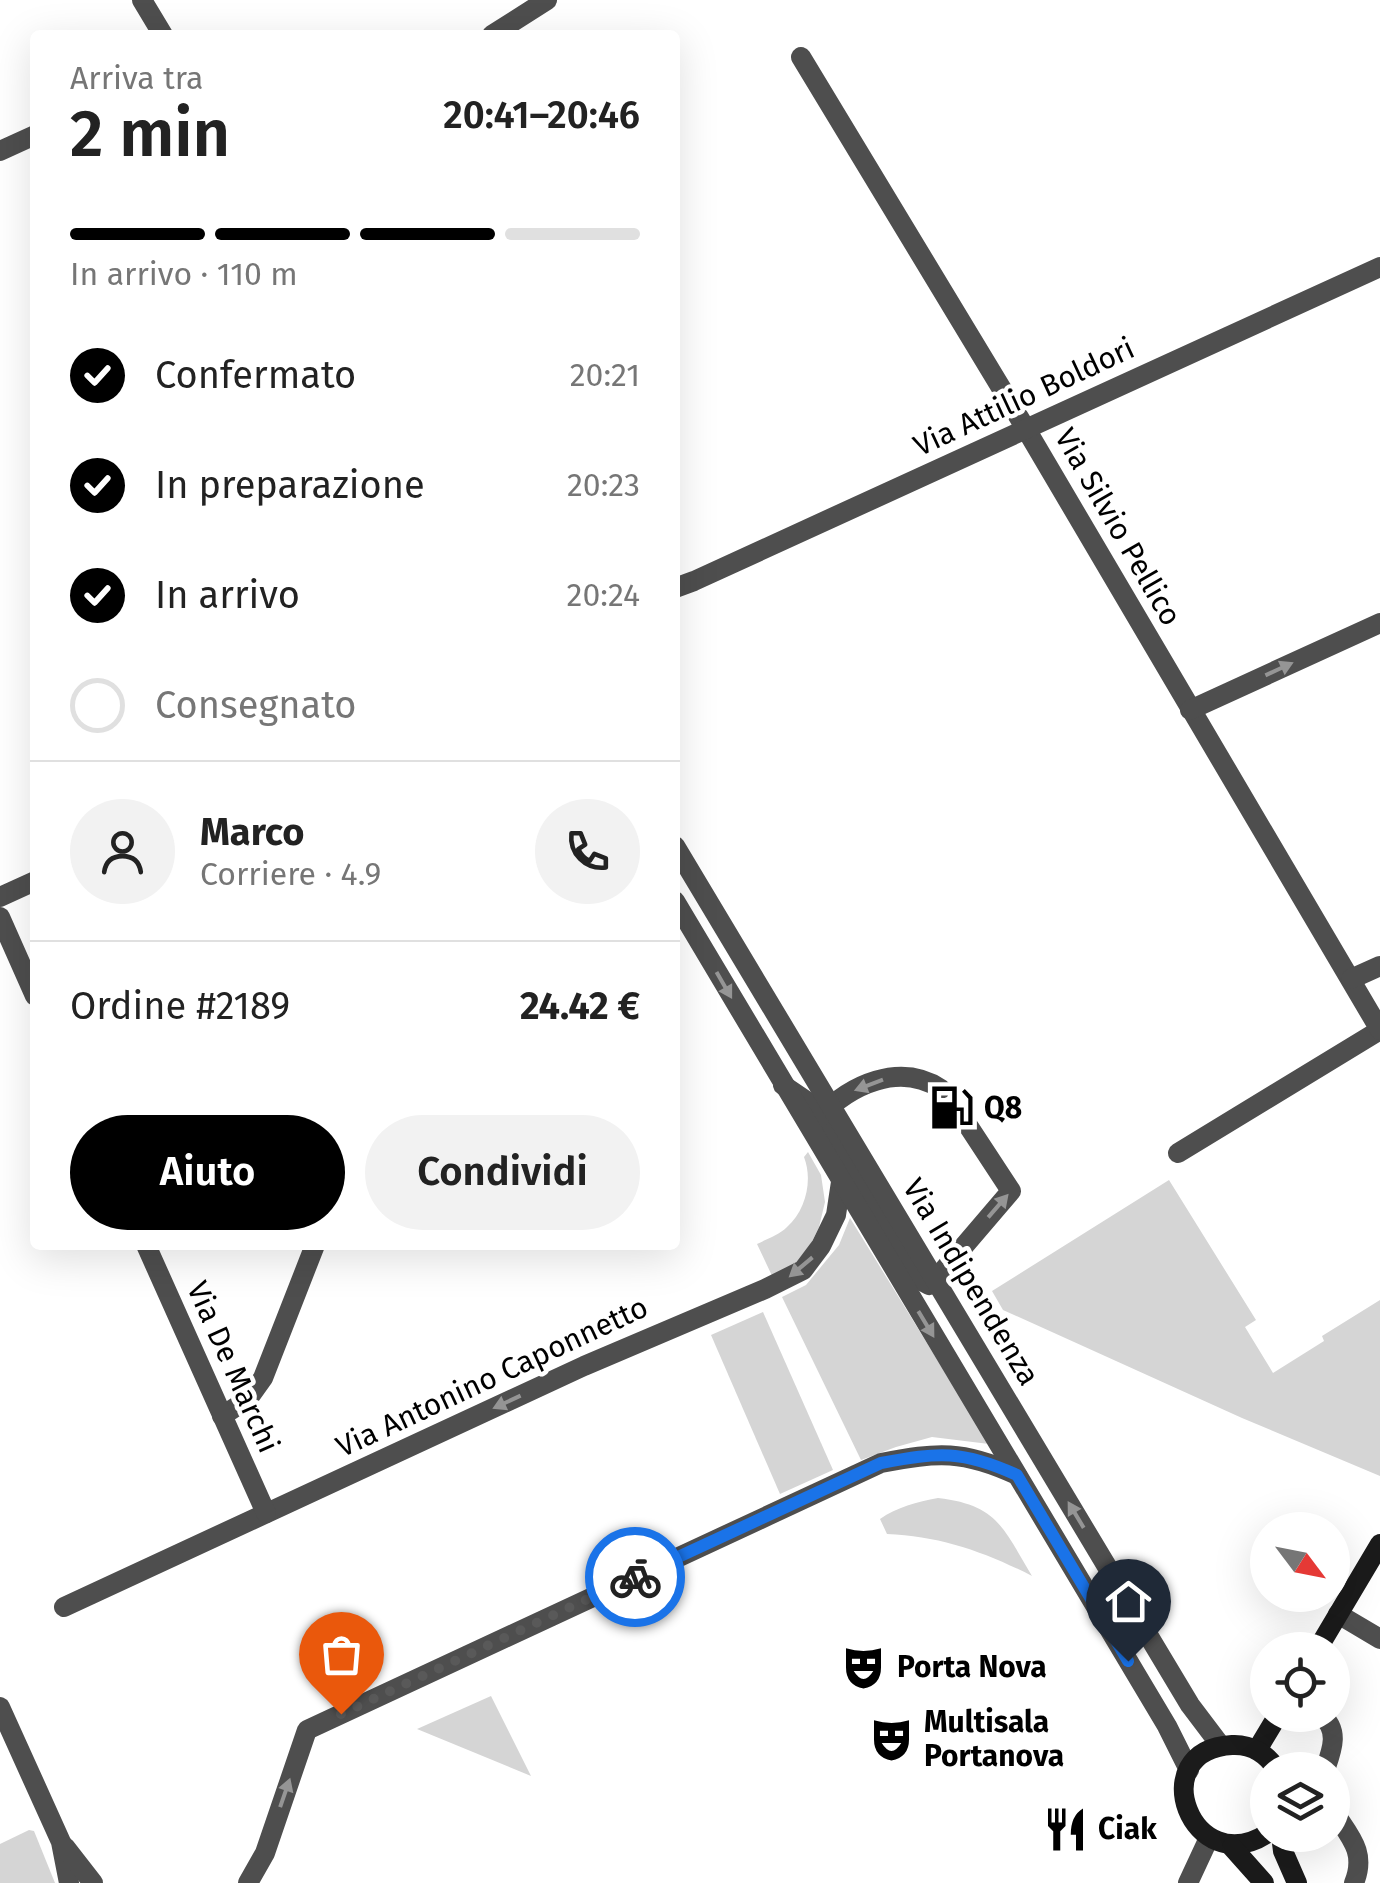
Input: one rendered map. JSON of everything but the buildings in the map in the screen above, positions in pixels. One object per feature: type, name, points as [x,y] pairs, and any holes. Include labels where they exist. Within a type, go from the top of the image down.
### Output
[{"type":"main road","points":[[1328,1632],[1380,1544]]},
{"type":"main road","points":[[1257,1750],[1268,1732]]},
{"type":"main road","points":[[1250,1844],[1232,1847],[1208,1840],[1186,1816],[1182,1792],[1189,1770],[1201,1756],[1221,1746],[1241,1745],[1260,1752]]},
{"type":"main road","points":[[1232,1847],[1264,1883]]},
{"type":"main road","points":[[1283,1852],[1296,1883]]},
{"type":"street","points":[[142,0],[160,30]]},
{"type":"street","points":[[500,30],[546,0]]},
{"type":"street","name":"Via Silvio Pellico","points":[[801,57],[1026,429],[1380,1030]]},
{"type":"street","points":[[0,151],[30,137]]},
{"type":"street","name":"Via Attilio Boldori","points":[[681,588],[1380,267]]},
{"type":"street","points":[[1190,710],[1380,623]]},
{"type":"street","name":"Via Indipendenza","points":[[680,855],[820,1119],[935,1280],[1190,1705],[1221,1746]]},
{"type":"street","points":[[0,897],[30,883]]},
{"type":"street","name":"Via Indipendenza","points":[[680,910],[783,1085],[820,1119],[841,1182],[1167,1726],[1189,1770]]},
{"type":"street","points":[[0,917],[30,985]]},
{"type":"street","points":[[1352,979],[1380,966]]},
{"type":"street","points":[[1178,1153],[1380,1030]]},
{"type":"street","points":[[820,1119],[871,1081],[900,1076],[927,1079],[942,1089]]},
{"type":"street","points":[[935,1280],[1011,1192],[969,1127]]},
{"type":"street","name":"Via Antonino Caponnetto","points":[[64,1607],[803,1270],[821,1246],[836,1215],[841,1182]]},
{"type":"street","name":"Via De Marchi","points":[[148,1250],[266,1513]]},
{"type":"street","points":[[222,1416],[248,1399],[262,1378],[313,1250]]},
{"type":"street","points":[[248,1883],[265,1853],[307,1730],[881,1463],[915,1456],[958,1454],[1017,1475]]},
{"type":"street","points":[[1338,1614],[1380,1638]]},
{"type":"street","points":[[0,1708],[61,1842],[69,1883]]},
{"type":"street","points":[[1350,1837],[1359,1851],[1354,1883]]},
{"type":"street","points":[[1188,1883],[1208,1840]]},
{"type":"street","points":[[61,1842],[93,1883]]},
{"type":"shaded area","points":[[808,1152],[821,1175],[825,1202],[819,1227],[805,1256],[774,1280],[757,1244],[784,1230],[799,1212],[808,1185],[804,1157]]},
{"type":"shaded area","points":[[1169,1180],[1256,1320],[1245,1327],[1273,1373],[1380,1300],[1380,1476],[1003,1310],[992,1291]]},
{"type":"shaded area","points":[[850,1218],[989,1444],[932,1437],[861,1460],[782,1297],[806,1285],[839,1245]]},
{"type":"shaded area","points":[[763,1312],[833,1470],[780,1494],[711,1335]]},
{"type":"shaded area","points":[[938,1498],[974,1506],[997,1522],[1032,1576],[962,1547],[887,1534],[880,1519],[908,1505]]},
{"type":"shaded area","points":[[491,1696],[531,1776],[417,1729]]},
{"type":"shaded area","points":[[34,1831],[55,1883],[0,1883],[0,1844]]},
{"type":"way so far","points":[[341,1714],[635,1577]]},
{"type":"place","name":"Q8","points":[[951,1108]]},
{"type":"place","name":"Porta Nova","points":[[864,1667]]},
{"type":"place","name":"Multisala Portanova","points":[[891,1739]]},
{"type":"place","name":"Ciak","points":[[1065,1829]]},
{"type":"route","points":[[635,1577],[881,1463],[915,1456],[958,1454],[1017,1475],[1128,1661]]}]
